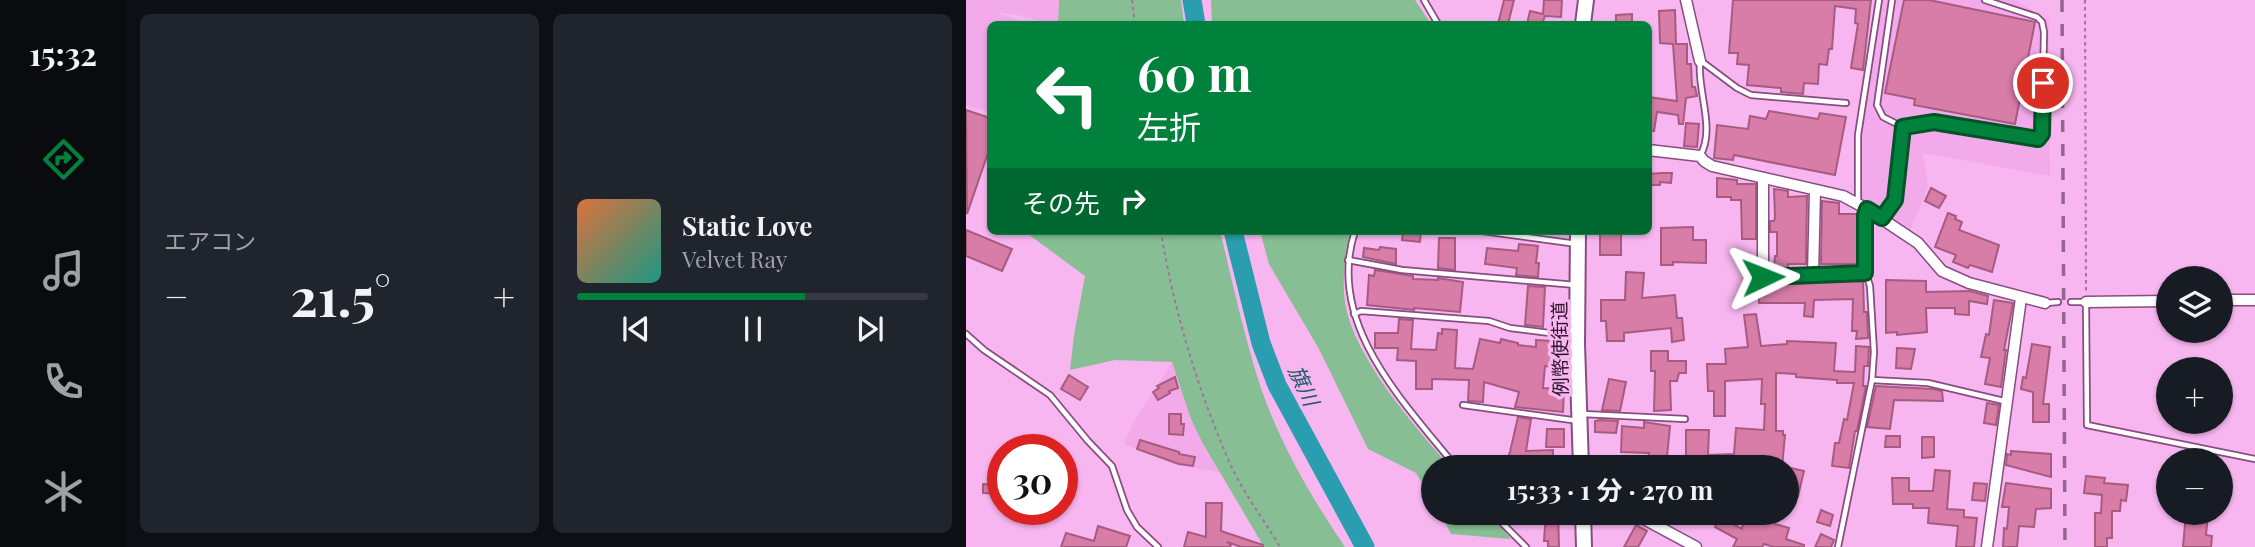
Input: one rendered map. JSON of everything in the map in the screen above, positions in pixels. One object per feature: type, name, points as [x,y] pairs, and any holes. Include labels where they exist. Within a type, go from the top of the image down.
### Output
[{"type":"main road","points":[[1583,21],[1586,0]]},
{"type":"main road","name":"例幣使街道","points":[[1578,237],[1577,336],[1581,455]]},
{"type":"main road","points":[[1583,525],[1584,547]]},
{"type":"street","points":[[1686,0],[1700,61]]},
{"type":"street","points":[[1652,150],[1700,156],[1712,166],[1843,196],[1882,218],[1917,243],[1942,271],[1969,283],[2045,303]]},
{"type":"street","points":[[1763,178],[1763,277],[1865,273],[1865,215],[1862,206]]},
{"type":"street","points":[[1814,275],[1815,191]]},
{"type":"street","points":[[1987,547],[2009,402],[2021,298]]},
{"type":"street","points":[[2233,300],[2255,300]]},
{"type":"street","points":[[2086,302],[2156,301]]},
{"type":"street","points":[[1657,525],[1696,547]]},
{"type":"lane","points":[[1424,0],[1436,21]]},
{"type":"lane","points":[[1862,206],[1858,135],[1879,0]]},
{"type":"lane","points":[[1892,0],[1877,105],[1883,117],[1903,127],[1934,122],[2033,140],[2040,137],[2042,22],[2037,17],[1985,0]]},
{"type":"lane","points":[[1700,61],[1751,95],[1846,103]]},
{"type":"lane","points":[[1700,61],[1699,74],[1706,125],[1704,150],[1700,156]]},
{"type":"lane","points":[[1882,218],[1895,200],[1903,127]]},
{"type":"lane","points":[[1354,235],[1348,260],[1349,293],[1360,334],[1389,380],[1447,455]]},
{"type":"lane","points":[[1546,235],[1578,237]]},
{"type":"lane","points":[[1348,260],[1402,270],[1577,285]]},
{"type":"lane","points":[[1838,547],[1872,380],[1874,352],[1870,286],[1865,273]]},
{"type":"lane","points":[[2045,303],[2058,302]]},
{"type":"lane","points":[[2071,302],[2086,302],[2087,425],[2255,459]]},
{"type":"lane","points":[[1354,314],[1361,311],[1460,318],[1489,321],[1523,331],[1577,336]]},
{"type":"lane","points":[[966,334],[984,350],[1050,395],[1112,466],[1127,510],[1137,527],[1158,547]]},
{"type":"lane","points":[[1872,380],[1928,383],[2009,402]]},
{"type":"lane","points":[[1463,405],[1579,418],[1685,419]]},
{"type":"lane","points":[[1504,525],[1526,547]]},
{"type":"path","points":[[1132,0],[1135,21]]},
{"type":"path","points":[[2085,0],[2086,302]]},
{"type":"path","points":[[1162,235],[1167,274],[1187,349],[1228,460],[1280,547]]},
{"type":"shaded area","points":[[966,0],[1059,0],[1058,21],[1039,21],[993,12],[1022,21],[987,21],[987,111],[966,105]]},
{"type":"shaded area","points":[[1883,0],[2016,0],[2049,20],[2050,176],[1923,153],[1928,187],[1910,231],[1862,201],[1861,136]]},
{"type":"shaded area","points":[[1172,362],[1202,442],[1220,472],[1176,465],[1124,444],[1133,423]]},
{"type":"green space","points":[[1059,0],[1181,0],[1184,21],[1058,21]]},
{"type":"green space","points":[[1211,0],[1415,0],[1429,21],[1212,21]]},
{"type":"green space","points":[[1029,235],[1221,235],[1249,349],[1271,414],[1305,483],[1345,547],[1264,547],[1202,442],[1191,419],[1172,362],[1115,360],[1070,370],[1085,276]]},
{"type":"green space","points":[[1261,235],[1350,235],[1344,296],[1355,335],[1391,396],[1440,455],[1421,455],[1421,481],[1416,473],[1368,449],[1319,349],[1269,264]]},
{"type":"green space","points":[[1446,525],[1499,525],[1511,539],[1451,534]]},
{"type":"building","points":[[1504,0],[1514,0],[1509,21],[1499,21]]},
{"type":"building","points":[[1544,0],[1562,0],[1561,17],[1545,16],[1543,21],[1528,21],[1530,11],[1543,14]]},
{"type":"building","points":[[1733,0],[1871,0],[1863,70],[1851,68],[1858,24],[1855,23],[1856,9],[1835,6],[1832,49],[1829,49],[1827,65],[1819,64],[1818,84],[1804,83],[1803,94],[1781,92],[1781,88],[1747,85],[1749,65],[1737,64],[1738,53],[1729,53]]},
{"type":"building","points":[[1904,0],[1929,0],[2035,22],[2015,124],[1914,105],[1915,99],[1885,93]]},
{"type":"building","points":[[1675,10],[1676,44],[1687,44],[1687,64],[1691,64],[1692,87],[1695,87],[1697,96],[1686,98],[1683,124],[1679,124],[1678,115],[1657,112],[1652,131],[1652,98],[1677,101],[1673,44],[1660,43],[1659,11]]},
{"type":"building","points":[[1632,14],[1632,21],[1616,21],[1616,15]]},
{"type":"building","points":[[966,110],[987,117],[987,156],[967,214]]},
{"type":"building","points":[[1769,111],[1818,119],[1820,113],[1846,117],[1835,175],[1734,155],[1733,160],[1714,158],[1717,125],[1748,129],[1750,116],[1766,119]]},
{"type":"building","points":[[1686,123],[1699,124],[1697,147],[1684,146]]},
{"type":"building","points":[[1672,173],[1671,183],[1660,182],[1660,185],[1652,185],[1652,174]]},
{"type":"building","points":[[1717,178],[1737,180],[1737,184],[1756,184],[1756,239],[1742,239],[1741,200],[1717,197]]},
{"type":"building","points":[[1931,188],[1946,196],[1939,208],[1925,201]]},
{"type":"building","points":[[1774,189],[1788,191],[1788,197],[1807,196],[1806,264],[1788,264],[1788,269],[1774,269],[1777,232],[1770,232],[1770,221],[1774,221],[1775,217]]},
{"type":"building","points":[[1822,201],[1839,203],[1839,214],[1858,214],[1858,264],[1821,264]]},
{"type":"building","points":[[1948,213],[1962,222],[1959,230],[1999,245],[1992,272],[1953,262],[1956,255],[1935,247]]},
{"type":"building","points":[[1693,227],[1693,240],[1706,240],[1706,263],[1673,262],[1673,265],[1661,265],[1661,228]]},
{"type":"building","points":[[966,230],[1012,249],[1002,271],[966,256]]},
{"type":"building","points":[[1403,235],[1421,235],[1420,242],[1402,240]]},
{"type":"building","points":[[1600,235],[1621,235],[1621,255],[1600,255]]},
{"type":"building","points":[[1439,238],[1455,238],[1455,270],[1438,268]]},
{"type":"building","points":[[1519,244],[1538,246],[1538,277],[1516,275],[1517,268],[1485,264],[1487,248],[1518,251]]},
{"type":"building","points":[[1380,247],[1396,249],[1396,264],[1363,257],[1364,248],[1379,250]]},
{"type":"building","points":[[1375,270],[1413,276],[1413,279],[1438,278],[1463,282],[1460,312],[1367,305],[1369,275],[1374,276]]},
{"type":"building","points":[[1626,272],[1644,273],[1642,298],[1675,295],[1677,318],[1682,318],[1684,340],[1672,342],[1671,328],[1624,333],[1624,341],[1607,341],[1606,321],[1601,321],[1601,300],[1625,300]]},
{"type":"building","points":[[1886,280],[1926,281],[1926,292],[1970,291],[1988,296],[1987,304],[1969,301],[1969,315],[1955,314],[1955,308],[1926,308],[1927,332],[1897,335],[1897,332],[1886,333]]},
{"type":"building","points":[[1863,281],[1868,338],[1856,339],[1857,331],[1852,331],[1853,299],[1814,300],[1813,317],[1804,316],[1805,303],[1759,303],[1759,283]]},
{"type":"building","points":[[1528,286],[1545,287],[1543,327],[1525,325]]},
{"type":"building","points":[[1994,300],[2013,303],[2004,350],[2001,387],[1985,384],[1990,358],[1981,357],[1986,334],[1989,335]]},
{"type":"building","points":[[1756,314],[1761,346],[1787,344],[1787,341],[1836,343],[1834,371],[1855,372],[1856,346],[1869,347],[1868,366],[1864,366],[1863,386],[1866,386],[1849,468],[1832,466],[1835,443],[1839,443],[1844,419],[1847,420],[1854,383],[1796,377],[1796,374],[1776,373],[1776,431],[1783,431],[1785,435],[1783,455],[1708,455],[1734,454],[1736,428],[1764,430],[1762,379],[1725,381],[1725,416],[1714,416],[1714,391],[1708,391],[1707,364],[1726,364],[1725,349],[1748,347],[1744,315]]},
{"type":"building","points":[[1399,319],[1413,320],[1411,349],[1436,350],[1438,333],[1442,334],[1442,329],[1457,330],[1455,368],[1473,369],[1480,339],[1500,343],[1501,339],[1536,347],[1536,340],[1552,341],[1552,352],[1559,358],[1559,363],[1554,367],[1545,366],[1543,388],[1564,389],[1563,412],[1515,407],[1519,392],[1484,382],[1483,402],[1468,401],[1469,380],[1432,379],[1432,389],[1416,389],[1416,361],[1397,360],[1398,348],[1375,348],[1375,333],[1398,333]]},
{"type":"building","points":[[2032,344],[2050,347],[2043,404],[2049,404],[2049,422],[2033,422],[2033,392],[2021,389],[2023,377],[2026,378]]},
{"type":"building","points":[[1897,348],[1915,349],[1911,369],[1896,368]]},
{"type":"building","points":[[1651,351],[1668,351],[1668,361],[1686,361],[1686,373],[1679,373],[1677,381],[1670,381],[1671,410],[1654,411],[1655,371],[1651,371]]},
{"type":"building","points":[[1069,375],[1088,387],[1080,400],[1061,389]]},
{"type":"building","points":[[1175,377],[1178,388],[1158,400],[1153,392],[1159,388],[1157,386]]},
{"type":"building","points":[[1609,379],[1626,382],[1620,411],[1602,410]]},
{"type":"building","points":[[1876,386],[1942,391],[1943,401],[1894,400],[1890,429],[1867,427]]},
{"type":"building","points":[[1987,403],[1999,405],[1996,425],[1984,423]]},
{"type":"building","points":[[1169,414],[1181,414],[1183,435],[1169,434]]},
{"type":"building","points":[[1518,417],[1531,419],[1526,451],[1553,450],[1553,455],[1509,455]]},
{"type":"building","points":[[1595,421],[1618,421],[1616,433],[1595,432]]},
{"type":"building","points":[[1644,422],[1670,426],[1667,455],[1621,452],[1622,426],[1644,428]]},
{"type":"building","points":[[1547,429],[1564,429],[1564,447],[1546,447]]},
{"type":"building","points":[[1686,430],[1709,430],[1708,455],[1686,455]]},
{"type":"building","points":[[1886,436],[1900,436],[1900,447],[1885,447]]},
{"type":"building","points":[[1922,437],[1934,437],[1934,457],[1922,458]]},
{"type":"building","points":[[1140,440],[1195,457],[1193,466],[1179,464],[1137,449]]},
{"type":"building","points":[[2011,451],[2051,454],[2051,477],[2006,465],[2007,454],[2011,455]]},
{"type":"building","points":[[1799,470],[1804,471],[1799,492]]},
{"type":"building","points":[[1935,470],[1950,471],[1947,509],[1964,510],[1964,517],[1977,518],[1974,547],[1956,547],[1958,526],[1928,523],[1929,508],[1913,508],[1913,504],[1893,504],[1892,478],[1909,478],[1909,491],[1933,491]]},
{"type":"building","points":[[2086,476],[2105,478],[2104,483],[2128,485],[2126,501],[2121,500],[2120,511],[2112,511],[2112,538],[2107,538],[2107,547],[2095,547],[2095,513],[2101,513],[2102,495],[2084,493]]},
{"type":"building","points":[[1974,483],[1987,484],[1985,501],[1972,500]]},
{"type":"building","points":[[2006,483],[2051,489],[2051,508],[2036,509],[2034,527],[2019,526],[2017,547],[2003,547],[2009,507],[2002,507]]},
{"type":"building","points":[[983,484],[987,484],[987,493],[983,493]]},
{"type":"building","points":[[1206,503],[1222,503],[1221,531],[1263,547],[1241,547],[1227,542],[1230,547],[1184,547],[1188,532],[1206,537]]},
{"type":"building","points":[[1821,510],[1833,515],[1830,526],[1817,522]]},
{"type":"building","points":[[1558,525],[1559,547],[1548,547],[1548,541],[1544,541],[1545,526]]},
{"type":"building","points":[[1636,525],[1647,531],[1638,547],[1624,547]]},
{"type":"building","points":[[1735,525],[1742,529],[1743,525],[1778,525],[1789,528],[1786,539],[1804,547],[1774,547],[1764,544],[1762,547],[1733,547],[1737,539],[1715,527]]},
{"type":"building","points":[[2185,525],[2207,525],[2206,535],[2212,536],[2211,547],[2183,547]]},
{"type":"building","points":[[1098,526],[1130,536],[1126,547],[1061,547],[1066,533],[1094,541]]},
{"type":"building","points":[[1821,534],[1834,540],[1831,547],[1815,547]]},
{"type":"waterway","name":"旗川","points":[[1192,0],[1196,21]]},
{"type":"waterway","name":"旗川","points":[[1234,235],[1261,343],[1277,385],[1365,547]]},
{"type":"railway","points":[[2062,0],[2065,547]]},
{"type":"route","points":[[1763,277],[1865,273],[1865,215],[1867,209],[1882,218],[1895,200],[1903,127],[1934,122],[2038,139],[2042,134],[2043,83]]}]
